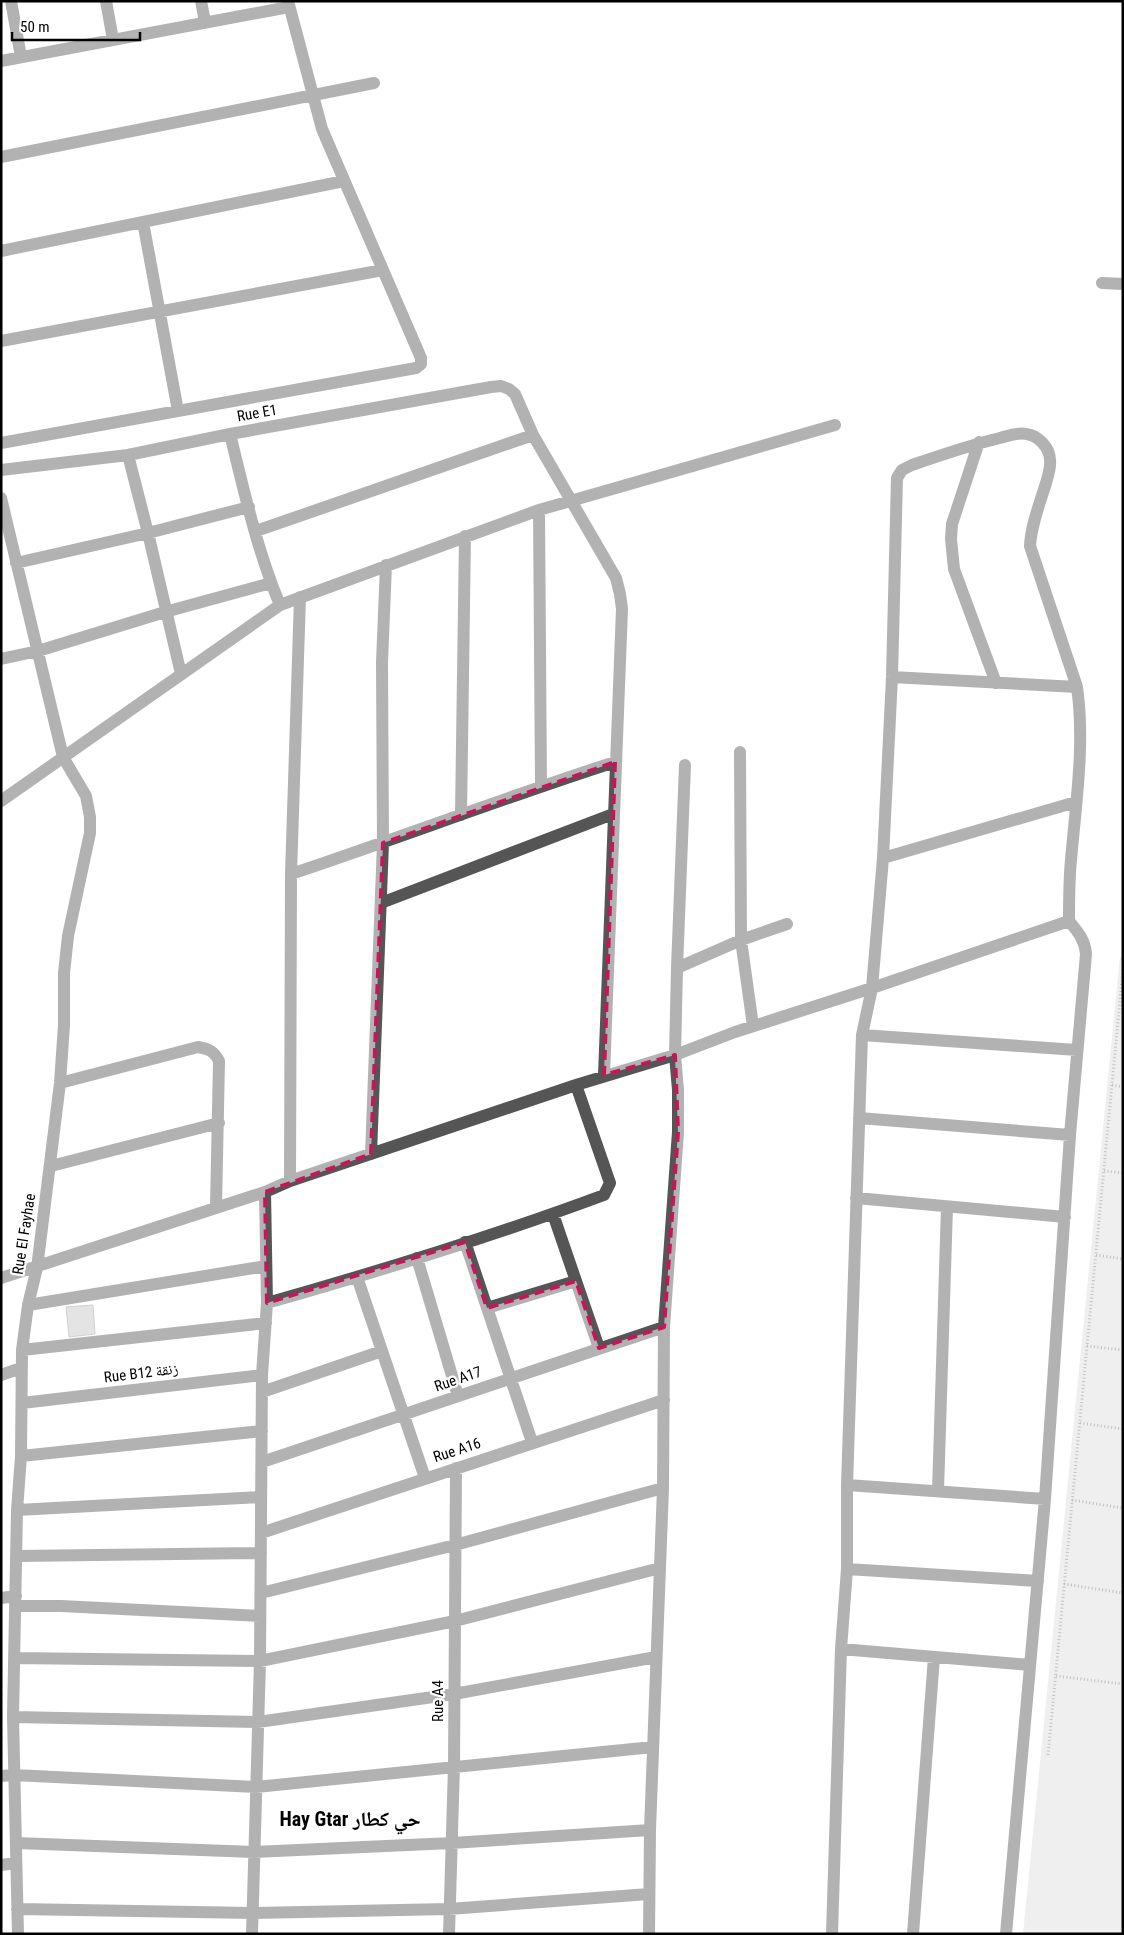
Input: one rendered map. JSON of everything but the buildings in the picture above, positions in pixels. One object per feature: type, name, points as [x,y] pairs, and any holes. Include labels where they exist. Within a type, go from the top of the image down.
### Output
[{"type":"street","points":[[11,1],[21,57]]},
{"type":"street","points":[[106,1],[113,40]]},
{"type":"street","points":[[201,1],[205,22]]},
{"type":"street","points":[[1,61],[288,4],[322,128],[422,358],[421,364],[416,368],[1,443]]},
{"type":"street","points":[[1,157],[374,83]]},
{"type":"street","points":[[1,251],[344,181]]},
{"type":"street","points":[[143,222],[178,412]]},
{"type":"street","points":[[1,341],[383,270]]},
{"type":"street","points":[[1102,283],[1123,284]]},
{"type":"street","name":"Rue E1","points":[[1,470],[128,455],[230,434],[500,386],[509,389],[515,394],[533,435]]},
{"type":"street","points":[[1,801],[280,605],[539,510],[835,425]]},
{"type":"street","points":[[230,434],[248,507],[271,583],[280,605]]},
{"type":"street","points":[[832,1934],[841,1649],[847,1569],[847,1485],[862,1035],[872,988],[882,858],[892,677],[897,478],[902,470],[912,465],[979,442],[1017,434],[1026,434],[1035,437],[1043,443],[1049,452],[1049,470],[1033,526],[1030,546],[1077,687],[1080,729],[1070,862],[1069,921],[1080,934],[1085,945],[1045,1499],[1006,1934]]},
{"type":"street","points":[[256,531],[533,435],[616,578],[622,609],[604,1076]]},
{"type":"street","points":[[979,442],[952,524],[952,553],[954,568],[996,683]]},
{"type":"street","points":[[128,455],[181,674]]},
{"type":"street","name":"Rue El Fayhae","points":[[1,498],[63,757],[86,796],[90,817],[90,834],[68,936],[64,973],[64,1025],[60,1083],[51,1166],[37,1268],[28,1305],[22,1350],[21,1456],[17,1510],[14,1658],[7,1685],[13,1717],[8,1775],[16,1844],[18,1934]]},
{"type":"street","points":[[16,563],[148,533],[248,507]]},
{"type":"street","points":[[539,510],[541,786]]},
{"type":"street","points":[[462,815],[465,536]]},
{"type":"street","points":[[371,1154],[383,843],[382,662],[386,565]]},
{"type":"street","points":[[1,659],[38,652],[165,612],[271,583]]},
{"type":"street","points":[[290,1181],[291,874],[300,597]]},
{"type":"street","points":[[892,677],[1077,687]]},
{"type":"street","points":[[740,752],[741,940],[753,1026]]},
{"type":"street","points":[[291,874],[615,762]]},
{"type":"street","points":[[649,1934],[650,1830],[663,1488],[664,1327],[678,1132],[678,1090],[675,1055],[685,765]]},
{"type":"street","points":[[882,858],[1076,802]]},
{"type":"street","points":[[381,903],[613,814]]},
{"type":"street","points":[[1,1278],[37,1268],[265,1192],[290,1181],[576,1085],[675,1055],[753,1026],[1069,921]]},
{"type":"street","points":[[677,968],[741,940],[787,924]]},
{"type":"street","points":[[862,1035],[1077,1050]]},
{"type":"street","points":[[60,1083],[198,1047],[215,1053],[219,1061],[216,1207]]},
{"type":"street","points":[[267,1303],[417,1258],[553,1214],[604,1195],[610,1183],[576,1085]]},
{"type":"street","points":[[859,1118],[1070,1135]]},
{"type":"street","points":[[51,1166],[219,1123]]},
{"type":"street","points":[[252,1934],[260,1661],[262,1375],[267,1303],[265,1192]]},
{"type":"street","points":[[856,1198],[1065,1216]]},
{"type":"street","points":[[938,1491],[947,1207]]},
{"type":"street","points":[[553,1214],[599,1348]]},
{"type":"street","points":[[465,1242],[532,1442]]},
{"type":"street","points":[[417,1258],[458,1396]]},
{"type":"street","points":[[28,1305],[266,1266]]},
{"type":"street","points":[[357,1277],[425,1478]]},
{"type":"street","points":[[487,1308],[576,1281]]},
{"type":"street","points":[[22,1350],[266,1323]]},
{"type":"street","name":"Rue A17","points":[[262,1462],[664,1327]]},
{"type":"street","points":[[262,1392],[382,1351]]},
{"type":"street","points":[[1,1375],[21,1368]]},
{"type":"street","name":"Rue B12 زنقة","points":[[22,1403],[262,1375]]},
{"type":"street","name":"Rue A16","points":[[261,1533],[664,1400]]},
{"type":"street","points":[[21,1456],[262,1431]]},
{"type":"street","name":"Rue A4","points":[[449,1934],[454,1766],[456,1468]]},
{"type":"street","points":[[847,1485],[1045,1499]]},
{"type":"street","points":[[261,1594],[455,1545],[663,1488]]},
{"type":"street","points":[[17,1510],[262,1497]]},
{"type":"street","points":[[17,1556],[261,1553]]},
{"type":"street","points":[[14,1658],[260,1661],[455,1621],[660,1568]]},
{"type":"street","points":[[847,1569],[1038,1581]]},
{"type":"street","points":[[1,1598],[61,1606],[260,1616]]},
{"type":"street","points":[[841,1649],[1030,1665]]},
{"type":"street","points":[[913,1934],[934,1657]]},
{"type":"street","points":[[13,1717],[258,1722],[454,1694],[656,1658]]},
{"type":"street","points":[[8,1775],[256,1787],[653,1747]]},
{"type":"street","points":[[16,1844],[254,1852],[452,1843],[650,1830]]},
{"type":"street","points":[[1,1865],[16,1863]]},
{"type":"street","points":[[17,1908],[253,1913],[449,1909],[649,1894]]},
{"type":"path","points":[[1048,1755],[1123,969]]},
{"type":"path","points":[[1112,1085],[1123,1086]]},
{"type":"path","points":[[1104,1171],[1123,1173]]},
{"type":"path","points":[[1096,1255],[1123,1259]]},
{"type":"path","points":[[1087,1346],[1123,1350]]},
{"type":"path","points":[[1080,1423],[1123,1429]]},
{"type":"path","points":[[1072,1500],[1123,1508]]},
{"type":"path","points":[[1064,1584],[1123,1593]]},
{"type":"path","points":[[1056,1676],[1123,1684]]},
{"type":"highlighted area","points":[[615,762],[604,1075],[675,1055],[678,1132],[664,1327],[599,1348],[576,1281],[487,1308],[465,1242],[267,1303],[265,1192],[371,1154],[383,843]]},
{"type":"shaded area","points":[[1123,956],[1123,1934],[1023,1934],[1120,957]]},
{"type":"district","name":"Hay Gtar حي كطار","points":[[350,1819]]}]
